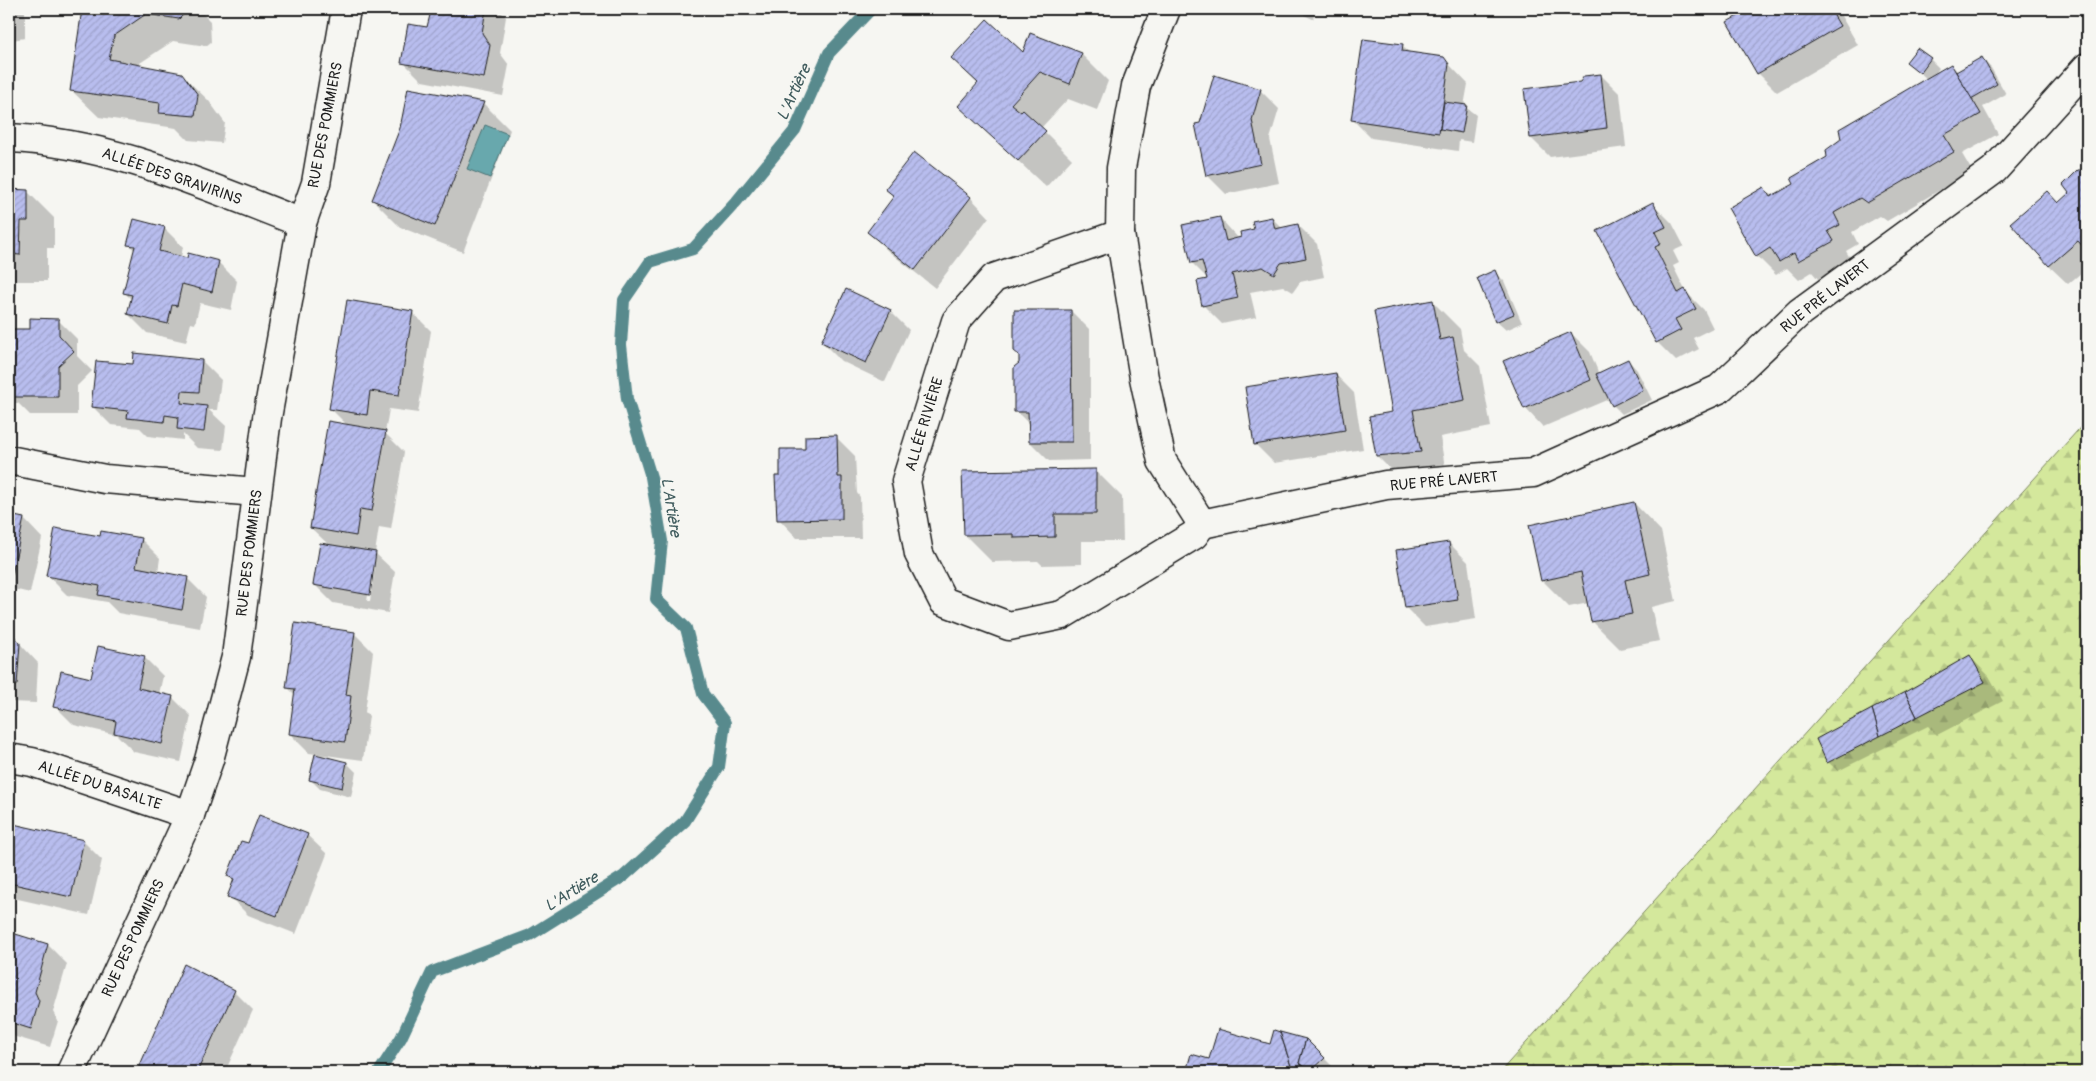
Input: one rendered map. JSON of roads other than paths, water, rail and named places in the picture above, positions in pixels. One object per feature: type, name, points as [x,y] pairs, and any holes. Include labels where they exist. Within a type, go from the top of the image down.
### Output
[{"type":"street","name":"RUE DES POMMIERS","points":[[71,1072],[190,815],[209,760],[236,657],[267,418],[302,223],[316,183],[346,9]]},
{"type":"street","points":[[1166,9],[1136,86],[1121,168],[1120,234],[1144,378],[1162,461],[1202,524]]},
{"type":"street","name":"RUE PRÉ LAVERT","points":[[1202,524],[1386,485],[1533,473],[1719,389],[1800,312],[1994,170],[2087,67]]},
{"type":"street","name":"ALLÉE DES GRAVIRINS","points":[[9,138],[82,146],[134,160],[302,223]]},
{"type":"street","name":"ALLÉE RIVIÈRE","points":[[1120,234],[994,278],[956,321],[906,482],[919,554],[943,601],[1009,626],[1062,616],[1194,535],[1202,524]]},
{"type":"street","points":[[9,460],[105,479],[256,492]]},
{"type":"street","name":"ALLÉE DU BASALTE","points":[[9,758],[32,762],[190,815]]},
{"type":"water","points":[[485,125],[508,134],[490,178],[467,169]]},
{"type":"waterway","name":"L'Artière","points":[[379,1072],[401,1038],[432,972],[530,935],[624,876],[685,821],[719,767],[725,723],[703,694],[686,628],[656,599],[662,541],[651,477],[627,399],[621,345],[624,300],[650,262],[693,249],[736,202],[795,130],[829,53],[871,9]]}]
